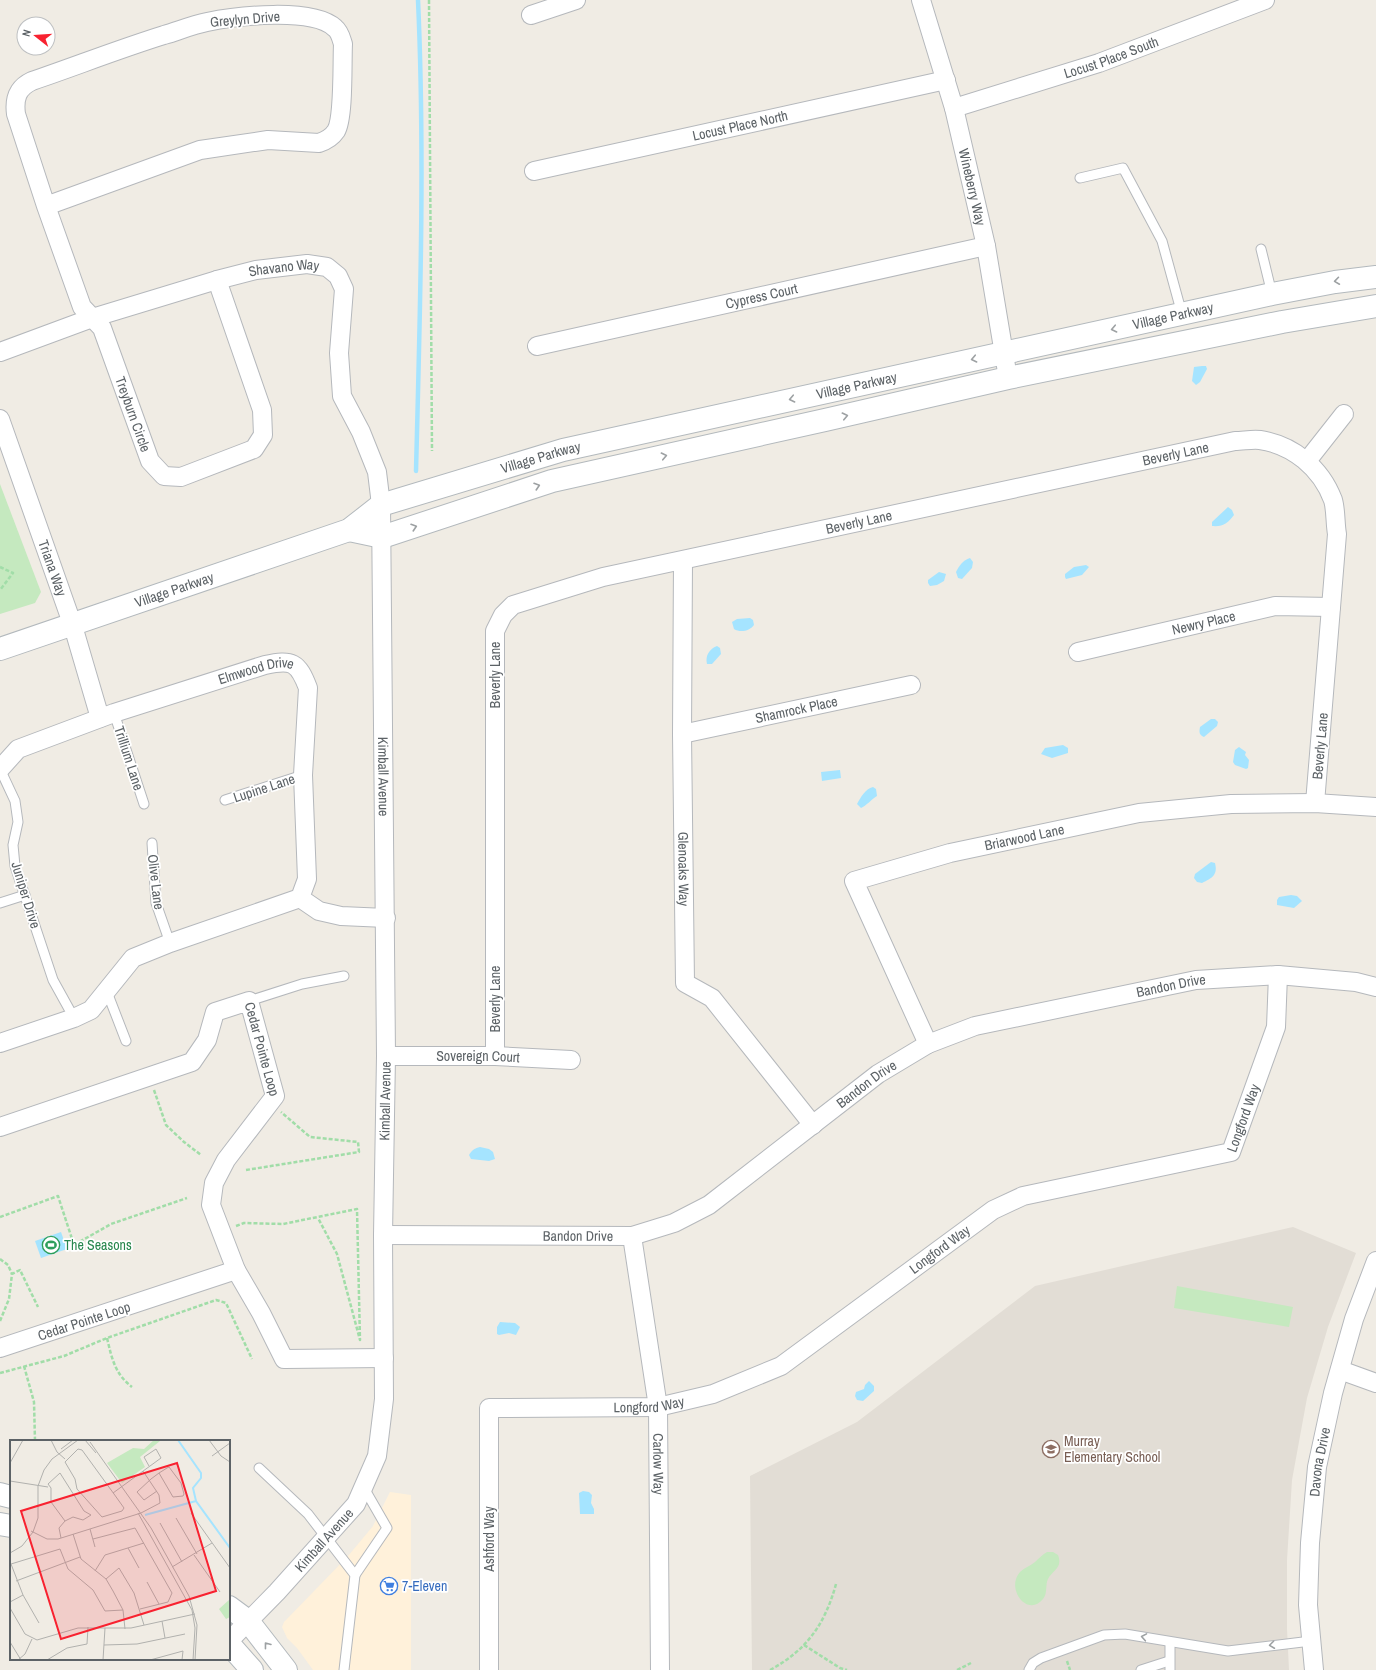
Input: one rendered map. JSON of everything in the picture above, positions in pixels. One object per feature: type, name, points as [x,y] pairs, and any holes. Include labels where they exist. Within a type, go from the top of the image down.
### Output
[{"type":"street","points":[[532,15],[576,0]]},
{"type":"street","name":"Wineberry Way","points":[[921,0],[954,108],[986,246],[1008,378]]},
{"type":"street","name":"Locust Place South","points":[[954,108],[1099,63],[1265,0]]},
{"type":"street","name":"Greylyn Drive","points":[[46,206],[200,150],[268,140],[318,143],[325,140],[335,133],[340,120],[343,44],[340,35],[335,28],[327,23],[302,16],[260,15],[207,22],[148,40],[26,84],[17,95],[15,105],[16,114],[46,206],[82,307],[92,318]]},
{"type":"street","name":"Locust Place North","points":[[534,171],[946,80]]},
{"type":"street","name":"Cypress Court","points":[[537,346],[986,246]]},
{"type":"street","name":"Shavano Way","points":[[0,352],[92,318],[217,280],[256,270],[307,264],[327,267],[338,276],[344,289],[339,353],[342,396],[361,432],[376,472],[381,506]]},
{"type":"street","name":"Village Parkway","points":[[0,649],[73,626],[349,530],[381,506],[563,450],[1272,294],[1335,282],[1376,277]]},
{"type":"street","name":"Treyburn Circle","points":[[92,318],[102,328],[150,461],[164,476],[181,476],[254,450],[263,435],[262,410],[217,280]]},
{"type":"street","name":"Village Parkway","points":[[382,537],[552,481],[1008,378],[1282,322],[1376,306]]},
{"type":"street","points":[[1307,460],[1344,414]]},
{"type":"street","name":"Triana Way","points":[[0,419],[73,626],[107,715]]},
{"type":"street","name":"Beverly Lane","points":[[495,1056],[495,631],[503,615],[513,604],[603,577],[1235,441],[1259,440],[1283,447],[1307,460],[1323,480],[1333,501],[1337,534],[1315,804]]},
{"type":"street","name":"Kimball Avenue","points":[[230,1642],[356,1504],[377,1456],[384,1399],[383,1236],[386,1056],[386,918],[381,506]]},
{"type":"street","points":[[349,530],[382,537]]},
{"type":"street","name":"Glenoaks Way","points":[[683,561],[682,734],[685,983],[712,998],[813,1125]]},
{"type":"street","name":"Newry Place","points":[[1078,652],[1275,606],[1331,607]]},
{"type":"street","name":"Elmwood Drive","points":[[0,769],[18,749],[107,715],[265,665],[282,661],[293,664],[303,675],[308,688],[303,775],[307,879],[300,898]]},
{"type":"street","name":"Shamrock Place","points":[[682,734],[911,685]]},
{"type":"street","name":"Briarwood Lane","points":[[928,1044],[854,881],[950,853],[1139,813],[1231,804],[1315,804],[1376,807]]},
{"type":"street","points":[[0,1043],[74,1018],[91,1010],[133,958],[170,943],[300,898],[319,911],[341,916],[386,918]]},
{"type":"street","name":"Bandon Drive","points":[[383,1236],[632,1236],[674,1223],[709,1204],[878,1074],[928,1044],[975,1026],[1196,980],[1278,975],[1356,982],[1376,987]]},
{"type":"street","name":"Longford Way","points":[[488,1408],[658,1407],[713,1394],[781,1366],[993,1210],[1023,1196],[1231,1152],[1276,1027],[1278,975]]},
{"type":"street","name":"Cedar Pointe Loop","points":[[0,1127],[192,1062],[207,1040],[215,1012],[249,1001],[275,1096],[226,1160],[214,1183],[211,1205],[221,1232],[236,1270],[261,1313],[284,1359],[384,1358]]},
{"type":"street","name":"Sovereign Court","points":[[386,1056],[495,1056],[571,1060]]},
{"type":"street","name":"Carlow Way","points":[[632,1236],[658,1407],[660,1670]]},
{"type":"street","name":"Davona Drive","points":[[1314,1670],[1308,1605],[1310,1543],[1317,1467],[1333,1393],[1354,1319],[1376,1261]]},
{"type":"street","name":"Cedar Pointe Loop","points":[[0,1348],[236,1270]]},
{"type":"street","points":[[1340,1370],[1376,1383]]},
{"type":"street","name":"Ashford Way","points":[[488,1408],[489,1670]]},
{"type":"street","points":[[0,1494],[10,1497]]},
{"type":"street","points":[[0,1524],[10,1526]]},
{"type":"street","points":[[230,1608],[248,1621],[286,1670]]},
{"type":"street","points":[[230,1644],[252,1670]]},
{"type":"lane","points":[[1080,178],[1123,168],[1162,241],[1182,314]]},
{"type":"lane","points":[[1261,249],[1272,294]]},
{"type":"lane","name":"Trillium Lane","points":[[107,715],[144,804]]},
{"type":"lane","name":"Juniper Drive","points":[[0,769],[15,801],[18,822],[13,845],[15,866],[53,980],[74,1018]]},
{"type":"lane","name":"Lupine Lane","points":[[225,800],[303,775]]},
{"type":"lane","name":"Olive Lane","points":[[152,843],[156,903],[170,943]]},
{"type":"lane","points":[[0,903],[25,895]]},
{"type":"lane","points":[[249,1001],[302,984],[344,976]]},
{"type":"lane","points":[[107,992],[126,1041]]},
{"type":"lane","points":[[259,1468],[308,1514],[355,1575]]},
{"type":"lane","points":[[344,1670],[355,1575],[386,1528],[364,1488]]},
{"type":"lane","points":[[1029,1670],[1033,1663],[1040,1658],[1104,1635],[1125,1634],[1228,1651],[1311,1641]]},
{"type":"lane","points":[[1141,1670],[1170,1665],[1170,1642]]},
{"type":"path","points":[[429,0],[432,451]]},
{"type":"path","points":[[0,567],[13,573],[0,590]]},
{"type":"path","points":[[150,1076],[166,1124],[184,1142],[201,1155]]},
{"type":"path","points":[[246,1170],[359,1152],[358,1142],[310,1137],[270,1104]]},
{"type":"path","points":[[0,1217],[58,1196],[74,1245],[111,1224],[187,1198]]},
{"type":"path","points":[[221,1232],[244,1223],[283,1224],[357,1209],[360,1340],[337,1254],[318,1218]]},
{"type":"path","points":[[0,1259],[8,1265],[12,1274],[9,1299],[0,1321]]},
{"type":"path","points":[[12,1274],[20,1270],[38,1307]]},
{"type":"path","points":[[0,1373],[64,1356],[107,1338],[216,1300],[226,1303],[252,1360]]},
{"type":"path","points":[[107,1338],[114,1366],[125,1382],[132,1387]]},
{"type":"path","points":[[24,1366],[34,1402],[34,1440]]},
{"type":"path","points":[[770,1670],[789,1658],[804,1645],[820,1624],[830,1605],[836,1584]]},
{"type":"path","points":[[804,1645],[840,1668],[847,1670]]},
{"type":"path","points":[[957,1670],[971,1663]]},
{"type":"shaded area","name":"Murray Elementary School","points":[[1293,1227],[1356,1253],[1328,1327],[1307,1398],[1292,1480],[1287,1560],[1287,1629],[1289,1670],[752,1670],[750,1476],[857,1422],[1035,1286]]},
{"type":"shaded area","points":[[390,1492],[411,1495],[411,1670],[313,1670],[297,1648],[287,1638],[282,1627],[284,1622],[348,1556],[373,1526]]},
{"type":"green space","points":[[0,484],[41,592],[35,603],[0,614]]},
{"type":"green space","points":[[1177,1286],[1293,1307],[1289,1327],[1174,1308]]},
{"type":"green space","points":[[1047,1552],[1053,1552],[1058,1555],[1058,1566],[1048,1579],[1043,1599],[1037,1604],[1031,1605],[1025,1603],[1020,1599],[1017,1593],[1015,1586],[1016,1579],[1020,1572]]},
{"type":"water","points":[[1206,366],[1207,369],[1200,382],[1196,385],[1192,381],[1194,367]]},
{"type":"water","points":[[1228,507],[1232,510],[1234,515],[1232,518],[1222,525],[1212,526],[1212,522]]},
{"type":"water","points":[[970,558],[973,562],[972,568],[962,579],[958,578],[956,572],[958,568],[963,562]]},
{"type":"water","points":[[1086,565],[1089,567],[1082,575],[1066,579],[1065,574],[1074,567]]},
{"type":"water","points":[[939,572],[946,574],[944,581],[937,585],[930,586],[928,580]]},
{"type":"water","points":[[750,618],[753,620],[754,625],[750,629],[742,631],[734,629],[732,622],[737,619]]},
{"type":"water","points":[[717,646],[720,648],[721,654],[712,664],[707,664],[708,653]]},
{"type":"water","points":[[1211,719],[1215,719],[1218,722],[1217,726],[1204,737],[1200,733],[1200,727]]},
{"type":"water","points":[[1063,745],[1068,748],[1068,753],[1052,758],[1041,754],[1045,748]]},
{"type":"water","points":[[1239,747],[1246,752],[1245,755],[1249,760],[1248,768],[1246,769],[1235,765],[1233,762],[1235,750]]},
{"type":"water","points":[[840,770],[841,778],[822,781],[821,772]]},
{"type":"water","points":[[873,787],[876,789],[877,796],[861,808],[857,804],[865,791]]},
{"type":"water","points":[[1211,862],[1215,863],[1216,867],[1213,876],[1202,883],[1197,882],[1194,878],[1195,874]]},
{"type":"water","points":[[1291,895],[1297,896],[1302,901],[1294,908],[1277,905],[1277,900],[1279,897]]},
{"type":"water","points":[[480,1147],[489,1149],[493,1152],[495,1159],[489,1161],[471,1159],[469,1155],[470,1153]]},
{"type":"water","name":"The Seasons","points":[[61,1232],[67,1249],[41,1258],[35,1241]]},
{"type":"water","points":[[500,1322],[515,1323],[520,1327],[516,1335],[509,1333],[497,1334],[497,1327]]},
{"type":"water","points":[[869,1381],[874,1386],[874,1391],[863,1401],[857,1400],[855,1396],[856,1392],[864,1389],[865,1385]]},
{"type":"water","points":[[583,1491],[589,1492],[592,1495],[591,1503],[594,1509],[594,1514],[580,1514],[579,1493]]},
{"type":"waterway","points":[[416,471],[421,177],[418,0]]},
{"type":"place","name":"The Seasons","points":[[51,1245]]},
{"type":"place","name":"Murray Elementary School","points":[[1051,1449]]},
{"type":"place","name":"7-Eleven","points":[[389,1586]]}]
